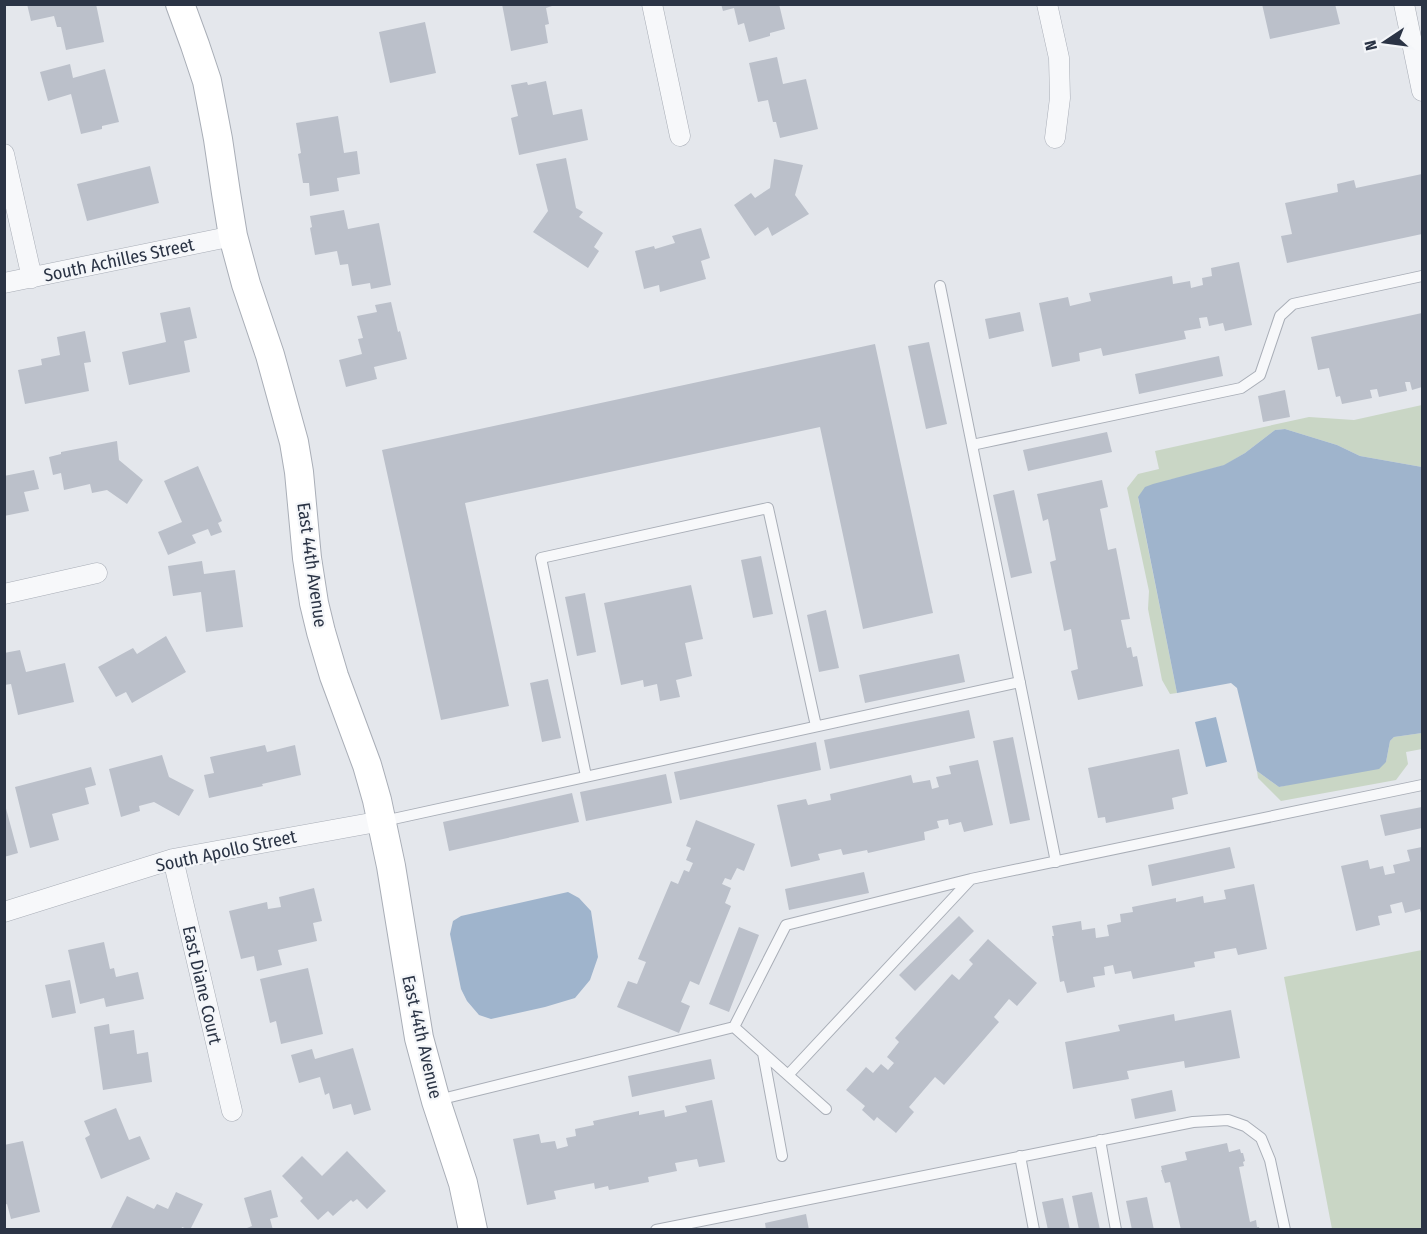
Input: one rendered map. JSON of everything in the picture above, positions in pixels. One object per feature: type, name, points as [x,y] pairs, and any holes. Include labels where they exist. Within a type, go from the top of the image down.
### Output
[{"type":"street","name":"East 44th Avenue","points":[[180,4],[207,81],[233,236],[294,442],[314,603],[333,676],[367,765],[382,821],[415,1023],[436,1101],[459,1167],[473,1230]]},
{"type":"street","points":[[652,4],[680,136]]},
{"type":"street","points":[[1047,4],[1059,58],[1060,98],[1055,138]]},
{"type":"street","points":[[1404,4],[1422,91]]},
{"type":"street","points":[[4,154],[32,278]]},
{"type":"street","name":"South Achilles Street","points":[[4,283],[233,236]]},
{"type":"street","points":[[4,594],[97,573]]},
{"type":"street","name":"South Apollo Street","points":[[4,912],[173,858],[382,821]]},
{"type":"street","name":"East Diane Court","points":[[173,858],[231,1111]]},
{"type":"lane","points":[[972,445],[1241,388],[1260,375],[1280,316],[1293,304],[1422,276]]},
{"type":"lane","points":[[940,286],[1056,862]]},
{"type":"lane","points":[[586,776],[541,558],[768,508],[816,726]]},
{"type":"lane","points":[[382,821],[1020,682]]},
{"type":"lane","points":[[436,1101],[734,1027],[786,925],[971,879],[1422,785]]},
{"type":"lane","points":[[788,1075],[971,879]]},
{"type":"lane","points":[[734,1027],[826,1108]]},
{"type":"lane","points":[[764,1053],[782,1156]]},
{"type":"lane","points":[[656,1230],[1193,1122],[1228,1120],[1245,1126],[1261,1138],[1270,1160],[1285,1230]]},
{"type":"lane","points":[[1100,1140],[1116,1230]]},
{"type":"lane","points":[[1020,1156],[1034,1230]]},
{"type":"green space","points":[[1422,405],[1422,467],[1360,456],[1337,445],[1285,429],[1275,430],[1225,465],[1168,480],[1138,498],[1177,693],[1170,694],[1162,680],[1148,609],[1149,591],[1127,488],[1138,474],[1159,469],[1155,451],[1309,417],[1354,420]]},
{"type":"green space","points":[[1422,733],[1422,749],[1406,752],[1408,764],[1396,780],[1281,801],[1258,778],[1257,771],[1279,787],[1386,762],[1390,741],[1394,737]]},
{"type":"green space","points":[[1422,950],[1422,1229],[1332,1229],[1284,977]]},
{"type":"water","points":[[1285,429],[1337,445],[1360,456],[1422,467],[1422,733],[1394,737],[1390,741],[1386,762],[1379,769],[1279,787],[1257,771],[1237,688],[1231,683],[1177,693],[1138,497],[1145,487],[1153,484],[1224,465],[1245,453],[1275,430]]},
{"type":"water","points":[[1216,717],[1227,762],[1206,767],[1195,722]]},
{"type":"water","points":[[568,892],[579,898],[591,911],[598,957],[590,980],[575,998],[491,1019],[479,1015],[467,1001],[461,989],[450,934],[453,921],[461,916]]},
{"type":"building","points":[[27,4],[96,4],[104,42],[66,50],[61,27],[57,27],[54,16],[31,21]]},
{"type":"building","points":[[502,4],[558,4],[546,8],[549,24],[545,25],[548,43],[511,51]]},
{"type":"building","points":[[721,4],[779,4],[785,29],[749,42],[744,23],[738,25],[734,8],[723,11]]},
{"type":"building","points":[[1262,4],[1335,4],[1340,24],[1270,39]]},
{"type":"building","points":[[425,22],[436,73],[390,83],[379,32]]},
{"type":"building","points":[[777,57],[783,84],[806,79],[818,129],[780,138],[776,122],[773,122],[768,100],[758,102],[749,63]]},
{"type":"building","points":[[70,64],[73,78],[105,69],[119,122],[81,134],[71,94],[48,101],[40,72]]},
{"type":"building","points":[[546,81],[553,115],[582,109],[588,140],[519,155],[511,118],[518,116],[511,85],[527,82],[528,85]]},
{"type":"building","points":[[338,116],[344,153],[357,151],[360,174],[337,178],[339,191],[310,196],[309,183],[303,183],[296,123]]},
{"type":"building","points":[[566,158],[576,208],[583,212],[579,217],[603,233],[594,247],[599,251],[588,268],[533,232],[548,211],[536,164]]},
{"type":"building","points":[[774,159],[803,165],[795,195],[809,214],[772,236],[768,227],[755,236],[734,205],[751,193],[755,198],[770,188]]},
{"type":"building","points":[[150,166],[159,203],[87,221],[77,184]]},
{"type":"building","points":[[1422,174],[1422,234],[1287,263],[1281,236],[1292,234],[1285,203],[1338,192],[1337,184],[1354,180],[1356,188]]},
{"type":"building","points":[[344,210],[348,229],[379,223],[391,285],[371,289],[370,283],[352,286],[348,264],[340,265],[337,251],[315,255],[310,216]]},
{"type":"building","points":[[701,228],[710,258],[701,261],[706,279],[660,292],[659,285],[644,289],[635,251],[654,246],[655,249],[675,243],[672,236]]},
{"type":"building","points":[[1239,262],[1252,325],[1225,331],[1223,323],[1209,326],[1207,317],[1199,318],[1201,328],[1184,331],[1186,339],[1103,356],[1101,348],[1079,353],[1080,361],[1052,367],[1039,303],[1068,297],[1070,306],[1091,301],[1089,293],[1172,276],[1173,284],[1190,281],[1191,288],[1203,285],[1202,278],[1212,276],[1211,268]]},
{"type":"building","points":[[391,302],[407,359],[374,367],[377,379],[346,387],[339,360],[362,354],[358,339],[363,338],[357,316],[377,312],[375,305]]},
{"type":"building","points":[[190,307],[197,338],[184,341],[190,372],[129,385],[122,352],[166,342],[160,313]]},
{"type":"building","points":[[1020,312],[1024,331],[989,339],[985,319]]},
{"type":"building","points":[[1422,313],[1422,387],[1412,390],[1410,382],[1405,382],[1407,391],[1379,397],[1377,389],[1370,390],[1372,398],[1342,404],[1340,396],[1336,397],[1329,368],[1318,370],[1311,337]]},
{"type":"building","points":[[85,331],[91,362],[84,363],[89,391],[25,404],[18,370],[42,365],[41,359],[60,355],[57,337]]},
{"type":"building","points":[[929,342],[947,424],[926,429],[908,346]]},
{"type":"building","points":[[875,344],[933,613],[863,629],[820,427],[465,503],[509,706],[441,720],[382,450]]},
{"type":"building","points":[[1219,356],[1223,376],[1139,394],[1135,374]]},
{"type":"building","points":[[1285,390],[1290,417],[1263,422],[1258,396]]},
{"type":"building","points":[[1107,432],[1112,452],[1028,471],[1023,450]]},
{"type":"building","points":[[117,441],[119,460],[143,480],[127,504],[107,490],[92,493],[90,484],[64,490],[61,473],[53,475],[49,457],[61,454],[61,452]]},
{"type":"building","points":[[198,466],[222,521],[218,523],[222,532],[211,536],[208,529],[192,535],[196,543],[168,555],[158,532],[182,522],[164,481]]},
{"type":"building","points":[[34,470],[39,489],[24,492],[29,511],[4,516],[4,476]]},
{"type":"building","points":[[1102,480],[1108,507],[1100,509],[1108,550],[1116,548],[1130,619],[1121,620],[1127,648],[1131,647],[1133,657],[1137,656],[1143,686],[1078,700],[1071,671],[1078,669],[1071,629],[1064,631],[1050,562],[1056,560],[1048,519],[1043,521],[1037,494]]},
{"type":"building","points":[[1014,490],[1032,573],[1011,578],[993,495]]},
{"type":"building","points":[[761,556],[773,614],[753,618],[741,560]]},
{"type":"building","points":[[202,561],[204,574],[235,570],[243,627],[206,632],[201,592],[173,596],[168,566]]},
{"type":"building","points":[[691,585],[703,639],[685,643],[692,676],[676,680],[680,697],[660,701],[657,684],[644,687],[643,680],[621,685],[604,603]]},
{"type":"building","points":[[585,593],[596,652],[577,656],[565,597]]},
{"type":"building","points":[[826,610],[839,668],[819,672],[807,615]]},
{"type":"building","points":[[166,636],[186,672],[132,703],[126,692],[116,697],[98,667],[133,648],[137,654]]},
{"type":"building","points":[[20,650],[26,672],[65,663],[74,702],[18,715],[11,684],[4,685],[4,653]]},
{"type":"building","points":[[959,654],[965,682],[865,703],[859,675]]},
{"type":"building","points":[[548,679],[561,738],[542,742],[530,683]]},
{"type":"building","points":[[969,710],[975,738],[830,769],[824,740]]},
{"type":"building","points":[[1013,737],[1030,820],[1010,824],[993,741]]},
{"type":"building","points":[[816,742],[821,770],[680,800],[674,772]]},
{"type":"building","points":[[265,745],[267,752],[295,745],[301,775],[209,798],[204,775],[214,773],[210,757]]},
{"type":"building","points":[[1179,749],[1188,794],[1172,798],[1174,809],[1106,823],[1105,817],[1098,818],[1088,768]]},
{"type":"building","points":[[162,755],[169,777],[194,790],[179,816],[154,802],[139,806],[140,811],[121,817],[109,769]]},
{"type":"building","points":[[978,760],[993,825],[964,832],[961,822],[949,825],[948,819],[937,821],[939,828],[924,832],[925,840],[868,853],[867,850],[843,855],[841,849],[818,854],[820,860],[791,867],[777,805],[806,799],[808,805],[831,800],[830,794],[911,775],[913,783],[930,780],[932,789],[939,787],[936,777],[951,774],[949,766]]},
{"type":"building","points":[[91,767],[96,785],[85,788],[89,804],[52,814],[59,840],[30,848],[15,787]]},
{"type":"building","points":[[666,774],[672,803],[586,821],[580,792]]},
{"type":"building","points":[[572,793],[579,822],[449,851],[443,822]]},
{"type":"building","points":[[4,801],[18,853],[4,857]]},
{"type":"building","points":[[1422,807],[1422,828],[1385,836],[1380,815]]},
{"type":"building","points":[[696,820],[755,844],[744,871],[737,868],[731,880],[725,878],[722,884],[731,888],[725,903],[731,906],[699,985],[690,981],[681,1002],[690,1006],[679,1033],[617,1007],[628,981],[637,984],[646,962],[638,959],[671,881],[678,884],[684,870],[689,872],[693,863],[686,860],[691,848],[686,846]]},
{"type":"building","points":[[1230,847],[1235,868],[1152,886],[1148,865]]},
{"type":"building","points":[[1422,847],[1422,917],[1420,909],[1405,913],[1402,902],[1390,905],[1392,913],[1378,916],[1380,925],[1356,931],[1341,866],[1368,860],[1370,869],[1383,866],[1385,875],[1395,873],[1393,865],[1410,861],[1407,850]]},
{"type":"building","points":[[864,872],[869,893],[789,910],[785,889]]},
{"type":"building","points":[[1254,884],[1267,949],[1238,955],[1236,948],[1214,952],[1215,958],[1194,962],[1195,967],[1133,979],[1131,971],[1115,974],[1113,965],[1104,967],[1105,975],[1093,977],[1095,987],[1067,993],[1064,981],[1060,982],[1052,926],[1081,921],[1082,930],[1095,928],[1096,938],[1109,936],[1107,925],[1121,922],[1120,914],[1133,912],[1132,907],[1176,898],[1176,902],[1203,896],[1204,903],[1226,899],[1224,890]]},
{"type":"building","points":[[314,888],[322,921],[313,923],[317,941],[278,950],[282,965],[257,971],[254,956],[241,959],[229,911],[267,902],[268,909],[281,907],[279,897]]},
{"type":"building","points":[[959,916],[974,931],[915,991],[899,975]]},
{"type":"building","points":[[739,927],[759,935],[729,1012],[709,1004]]},
{"type":"building","points":[[988,939],[1037,983],[1017,1006],[1009,999],[994,1017],[999,1022],[944,1085],[935,1077],[909,1107],[914,1112],[896,1133],[877,1117],[874,1121],[862,1110],[865,1106],[846,1090],[866,1067],[873,1073],[881,1064],[888,1070],[894,1063],[887,1057],[899,1042],[895,1038],[952,974],[959,980],[973,964],[969,960]]},
{"type":"building","points":[[104,942],[110,969],[114,968],[116,977],[138,972],[144,999],[106,1007],[104,998],[80,1004],[68,950]]},
{"type":"building","points":[[308,968],[323,1034],[281,1044],[276,1021],[270,1023],[260,979]]},
{"type":"building","points":[[70,980],[76,1013],[52,1018],[45,985]]},
{"type":"building","points":[[1231,1010],[1240,1058],[1185,1068],[1184,1061],[1127,1071],[1129,1079],[1073,1089],[1065,1042],[1120,1031],[1118,1025],[1174,1014],[1175,1021]]},
{"type":"building","points":[[109,1024],[110,1034],[134,1030],[137,1054],[148,1052],[152,1082],[103,1090],[94,1027]]},
{"type":"building","points":[[353,1048],[371,1110],[354,1115],[351,1104],[333,1109],[329,1093],[325,1095],[320,1077],[299,1083],[291,1055],[312,1049],[315,1059]]},
{"type":"building","points":[[711,1059],[715,1079],[632,1097],[628,1076]]},
{"type":"building","points":[[1172,1090],[1176,1111],[1135,1119],[1131,1099]]},
{"type":"building","points":[[712,1100],[725,1162],[699,1167],[697,1159],[675,1163],[677,1171],[648,1177],[649,1182],[609,1190],[608,1186],[595,1189],[594,1183],[554,1191],[556,1199],[527,1205],[513,1139],[539,1134],[541,1143],[555,1141],[557,1149],[568,1146],[566,1138],[576,1136],[575,1129],[594,1125],[593,1121],[639,1111],[639,1115],[664,1110],[665,1117],[687,1112],[685,1106]]},
{"type":"building","points":[[116,1108],[129,1140],[140,1136],[150,1159],[101,1179],[85,1138],[90,1135],[84,1121]]},
{"type":"building","points":[[23,1141],[40,1212],[11,1219],[7,1204],[4,1205],[4,1145]]},
{"type":"building","points":[[1227,1143],[1229,1152],[1240,1149],[1243,1153],[1244,1166],[1239,1167],[1250,1222],[1256,1220],[1260,1230],[1181,1230],[1170,1182],[1165,1183],[1161,1166],[1187,1160],[1185,1152]]},
{"type":"building","points":[[347,1151],[386,1191],[367,1209],[357,1199],[353,1202],[351,1200],[333,1216],[328,1211],[318,1220],[300,1201],[303,1198],[282,1176],[302,1156],[322,1176]]},
{"type":"building","points":[[271,1190],[278,1217],[270,1219],[273,1230],[242,1230],[252,1226],[244,1198]]},
{"type":"building","points":[[176,1192],[203,1204],[190,1230],[182,1227],[181,1230],[110,1230],[127,1196],[154,1209],[157,1204],[168,1209]]},
{"type":"building","points":[[1092,1192],[1100,1230],[1079,1230],[1072,1196]]},
{"type":"building","points":[[1147,1197],[1154,1230],[1132,1230],[1126,1201]]},
{"type":"building","points":[[1063,1198],[1070,1230],[1048,1230],[1042,1202]]},
{"type":"building","points":[[806,1214],[809,1230],[766,1230],[765,1223]]}]
